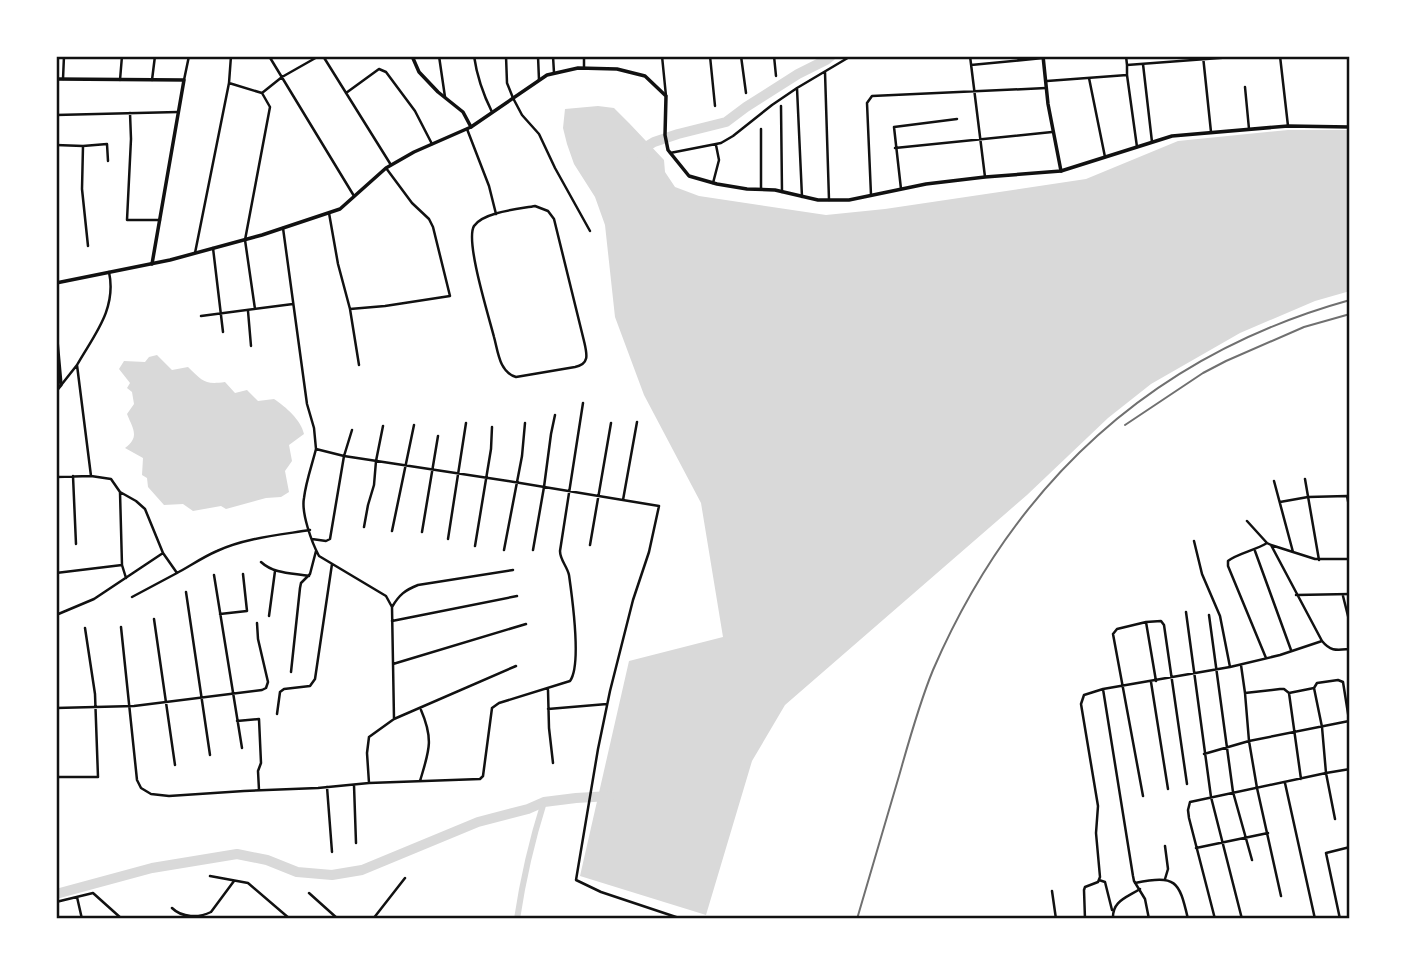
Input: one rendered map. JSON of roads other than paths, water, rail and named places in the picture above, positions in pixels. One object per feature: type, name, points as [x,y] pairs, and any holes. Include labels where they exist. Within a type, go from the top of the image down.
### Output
[{"type":"main road","points":[[412,56],[419,72],[463,112],[469,128]]},
{"type":"main road","points":[[1043,57],[1061,171]]},
{"type":"main road","points":[[56,283],[152,264],[245,240],[340,209],[391,165],[469,128],[547,75],[578,68],[617,69],[645,76],[666,96],[665,135],[669,151],[689,176],[747,190],[782,192],[818,200],[849,200],[985,177],[1061,171],[1172,136],[1288,125],[1350,127]]},
{"type":"main road","points":[[56,79],[184,80],[152,264]]},
{"type":"main road","points":[[56,330],[61,372],[61,385],[56,391]]},
{"type":"street","points":[[63,79],[64,56]]},
{"type":"street","points":[[120,80],[122,56]]},
{"type":"street","points":[[152,80],[155,56]]},
{"type":"street","points":[[184,80],[189,56]]},
{"type":"street","points":[[195,253],[232,56]]},
{"type":"street","points":[[269,56],[354,196]]},
{"type":"street","points":[[262,93],[282,77],[321,56],[391,165]]},
{"type":"street","points":[[439,56],[444,97]]},
{"type":"street","points":[[474,56],[477,77],[492,113]]},
{"type":"street","points":[[506,56],[507,83],[513,99],[522,115],[539,134],[590,231]]},
{"type":"street","points":[[538,56],[539,80]]},
{"type":"street","points":[[553,56],[554,73]]},
{"type":"street","points":[[584,56],[584,68]]},
{"type":"street","points":[[662,56],[666,96]]},
{"type":"street","points":[[710,56],[715,106]]},
{"type":"street","points":[[741,56],[746,93]]},
{"type":"street","points":[[774,56],[776,76]]},
{"type":"street","points":[[669,151],[721,143],[797,88],[851,56]]},
{"type":"street","points":[[970,56],[985,177]]},
{"type":"street","points":[[1126,56],[1137,147]]},
{"type":"street","points":[[1127,65],[1203,57],[1246,56]]},
{"type":"street","points":[[1280,56],[1288,125]]},
{"type":"street","points":[[971,65],[1043,57]]},
{"type":"street","points":[[1203,57],[1211,132]]},
{"type":"street","points":[[1143,64],[1152,142]]},
{"type":"street","points":[[346,93],[379,69],[386,72],[415,111],[432,144]]},
{"type":"street","points":[[825,72],[829,200]]},
{"type":"street","points":[[1046,81],[1127,75]]},
{"type":"street","points":[[1089,78],[1105,158]]},
{"type":"street","points":[[229,83],[262,93],[270,107],[245,240],[255,309]]},
{"type":"street","points":[[1245,87],[1249,129]]},
{"type":"street","points":[[797,88],[802,197]]},
{"type":"street","points":[[871,195],[869,99],[877,95],[1046,88]]},
{"type":"street","points":[[781,106],[782,192]]},
{"type":"street","points":[[130,113],[127,220],[160,220]]},
{"type":"street","points":[[56,115],[178,113]]},
{"type":"street","points":[[901,190],[893,131],[896,126],[957,118]]},
{"type":"street","points":[[469,128],[496,214]]},
{"type":"street","points":[[761,129],[761,190]]},
{"type":"street","points":[[895,148],[1053,132]]},
{"type":"street","points":[[56,145],[107,144],[108,161]]},
{"type":"street","points":[[713,183],[719,160],[716,144]]},
{"type":"street","points":[[83,146],[82,189],[88,247]]},
{"type":"street","points":[[350,309],[450,296],[433,227],[386,168]]},
{"type":"street","points":[[535,206],[548,211],[554,219],[587,353],[582,366],[516,377],[504,370],[480,286],[471,237],[473,227],[486,217],[496,214],[535,206]]},
{"type":"street","points":[[329,213],[359,365]]},
{"type":"street","points":[[283,228],[307,404],[314,428],[316,449],[303,499],[305,514],[319,556],[386,596],[391,607],[394,719]]},
{"type":"street","points":[[213,248],[223,331]]},
{"type":"street","points":[[61,385],[77,365],[106,315],[111,286],[108,272]]},
{"type":"street","points":[[201,316],[293,304]]},
{"type":"street","points":[[248,310],[251,346]]},
{"type":"street","points":[[77,365],[90,476]]},
{"type":"street","points":[[121,627],[137,780],[141,788],[151,794],[169,796],[482,778],[492,708],[499,703],[570,681],[575,673],[575,629],[568,568],[560,554],[583,403]]},
{"type":"street","points":[[533,550],[555,415]]},
{"type":"street","points":[[504,550],[522,456],[525,422]]},
{"type":"street","points":[[623,500],[637,422]]},
{"type":"street","points":[[590,545],[611,423]]},
{"type":"street","points":[[448,540],[466,424]]},
{"type":"street","points":[[392,531],[414,425]]},
{"type":"street","points":[[364,527],[383,426]]},
{"type":"street","points":[[475,546],[491,449],[492,427]]},
{"type":"street","points":[[312,539],[330,539],[344,456],[352,430]]},
{"type":"street","points":[[422,532],[438,436]]},
{"type":"street","points":[[316,449],[344,456],[659,506],[607,704],[576,880],[601,892],[682,919]]},
{"type":"street","points":[[73,476],[76,544]]},
{"type":"street","points":[[56,477],[90,476],[111,479],[120,492],[145,509],[163,553],[177,573]]},
{"type":"street","points":[[1305,479],[1319,560]]},
{"type":"street","points":[[1274,481],[1293,552]]},
{"type":"street","points":[[120,492],[122,565],[127,578]]},
{"type":"street","points":[[1280,502],[1308,497],[1347,496],[1350,511]]},
{"type":"street","points":[[1247,520],[1269,544],[1327,648],[1350,649]]},
{"type":"street","points":[[132,597],[217,551],[264,537],[310,530]]},
{"type":"street","points":[[1194,541],[1202,574],[1220,616],[1230,667]]},
{"type":"street","points":[[1266,658],[1228,566],[1230,558],[1269,544],[1319,560],[1350,559]]},
{"type":"street","points":[[1255,550],[1291,650]]},
{"type":"street","points":[[291,672],[301,583],[309,576],[316,551]]},
{"type":"street","points":[[56,615],[94,599],[163,553]]},
{"type":"street","points":[[261,562],[275,571],[309,576]]},
{"type":"street","points":[[277,714],[280,692],[310,686],[315,680],[332,564]]},
{"type":"street","points":[[56,573],[122,565]]},
{"type":"street","points":[[391,607],[406,589],[418,585],[513,570]]},
{"type":"street","points":[[269,616],[275,571]]},
{"type":"street","points":[[220,614],[247,611],[243,574]]},
{"type":"street","points":[[214,575],[242,748]]},
{"type":"street","points":[[186,592],[209,755]]},
{"type":"street","points":[[1296,595],[1350,594]]},
{"type":"street","points":[[1343,595],[1350,624]]},
{"type":"street","points":[[392,621],[516,596]]},
{"type":"street","points":[[1186,612],[1210,797],[1242,919]]},
{"type":"street","points":[[1209,615],[1233,792],[1252,860]]},
{"type":"street","points":[[154,619],[175,765]]},
{"type":"street","points":[[1146,622],[1168,789]]},
{"type":"street","points":[[1143,796],[1114,632],[1117,629],[1146,622],[1163,622],[1187,784]]},
{"type":"street","points":[[56,708],[130,706],[262,690],[268,685],[257,623]]},
{"type":"street","points":[[393,664],[526,624]]},
{"type":"street","points":[[56,777],[98,777],[95,694],[85,628]]},
{"type":"street","points":[[1099,880],[1096,833],[1098,806],[1082,704],[1084,695],[1103,689],[1217,670],[1322,641]]},
{"type":"street","points":[[1241,664],[1257,788],[1281,896]]},
{"type":"street","points":[[369,783],[369,737],[394,719],[516,666]]},
{"type":"street","points":[[1204,754],[1249,741],[1322,727],[1350,724],[1343,682],[1320,681],[1314,688],[1322,727],[1326,773],[1335,818]]},
{"type":"street","points":[[1289,693],[1314,688]]},
{"type":"street","points":[[548,689],[553,763]]},
{"type":"street","points":[[1103,689],[1133,876],[1146,899],[1149,919]]},
{"type":"street","points":[[1245,693],[1284,689],[1289,693],[1301,779]]},
{"type":"street","points":[[548,709],[607,704]]},
{"type":"street","points":[[420,781],[430,737],[421,709]]},
{"type":"street","points":[[237,721],[259,719],[259,790]]},
{"type":"street","points":[[1215,919],[1189,818],[1190,802],[1350,769]]},
{"type":"street","points":[[1285,782],[1315,919]]},
{"type":"street","points":[[355,785],[356,843]]},
{"type":"street","points":[[327,787],[332,852]]},
{"type":"street","points":[[1196,848],[1268,833]]},
{"type":"street","points":[[1165,846],[1168,869],[1165,879]]},
{"type":"street","points":[[1340,919],[1325,853],[1350,847]]},
{"type":"street","points":[[210,876],[248,883],[290,919]]},
{"type":"street","points":[[373,919],[405,878]]},
{"type":"street","points":[[1135,883],[1165,879],[1175,884],[1183,896],[1188,919]]},
{"type":"street","points":[[1085,919],[1085,887],[1099,880],[1105,882],[1112,919]]},
{"type":"street","points":[[172,908],[182,915],[207,914],[234,881]]},
{"type":"street","points":[[1112,910],[1115,905],[1140,889]]},
{"type":"street","points":[[1052,891],[1056,919]]},
{"type":"street","points":[[56,902],[93,893],[122,919]]},
{"type":"street","points":[[309,893],[338,919]]},
{"type":"street","points":[[77,897],[82,919]]},
{"type":"waterway","points":[[642,156],[654,142],[726,122],[798,74],[831,56]]},
{"type":"waterway","points":[[56,894],[152,868],[237,854],[267,860],[297,872],[332,875],[362,870],[478,822],[544,802],[610,796]]},
{"type":"waterway","points":[[517,919],[528,860],[544,802]]},
{"type":"railway","points":[[857,919],[914,723],[933,670],[966,603],[1004,541],[1048,485],[1098,436],[1152,392],[1213,355],[1279,324],[1350,300]]},
{"type":"railway","points":[[1125,425],[1203,373],[1226,361],[1304,327],[1350,314]]}]
